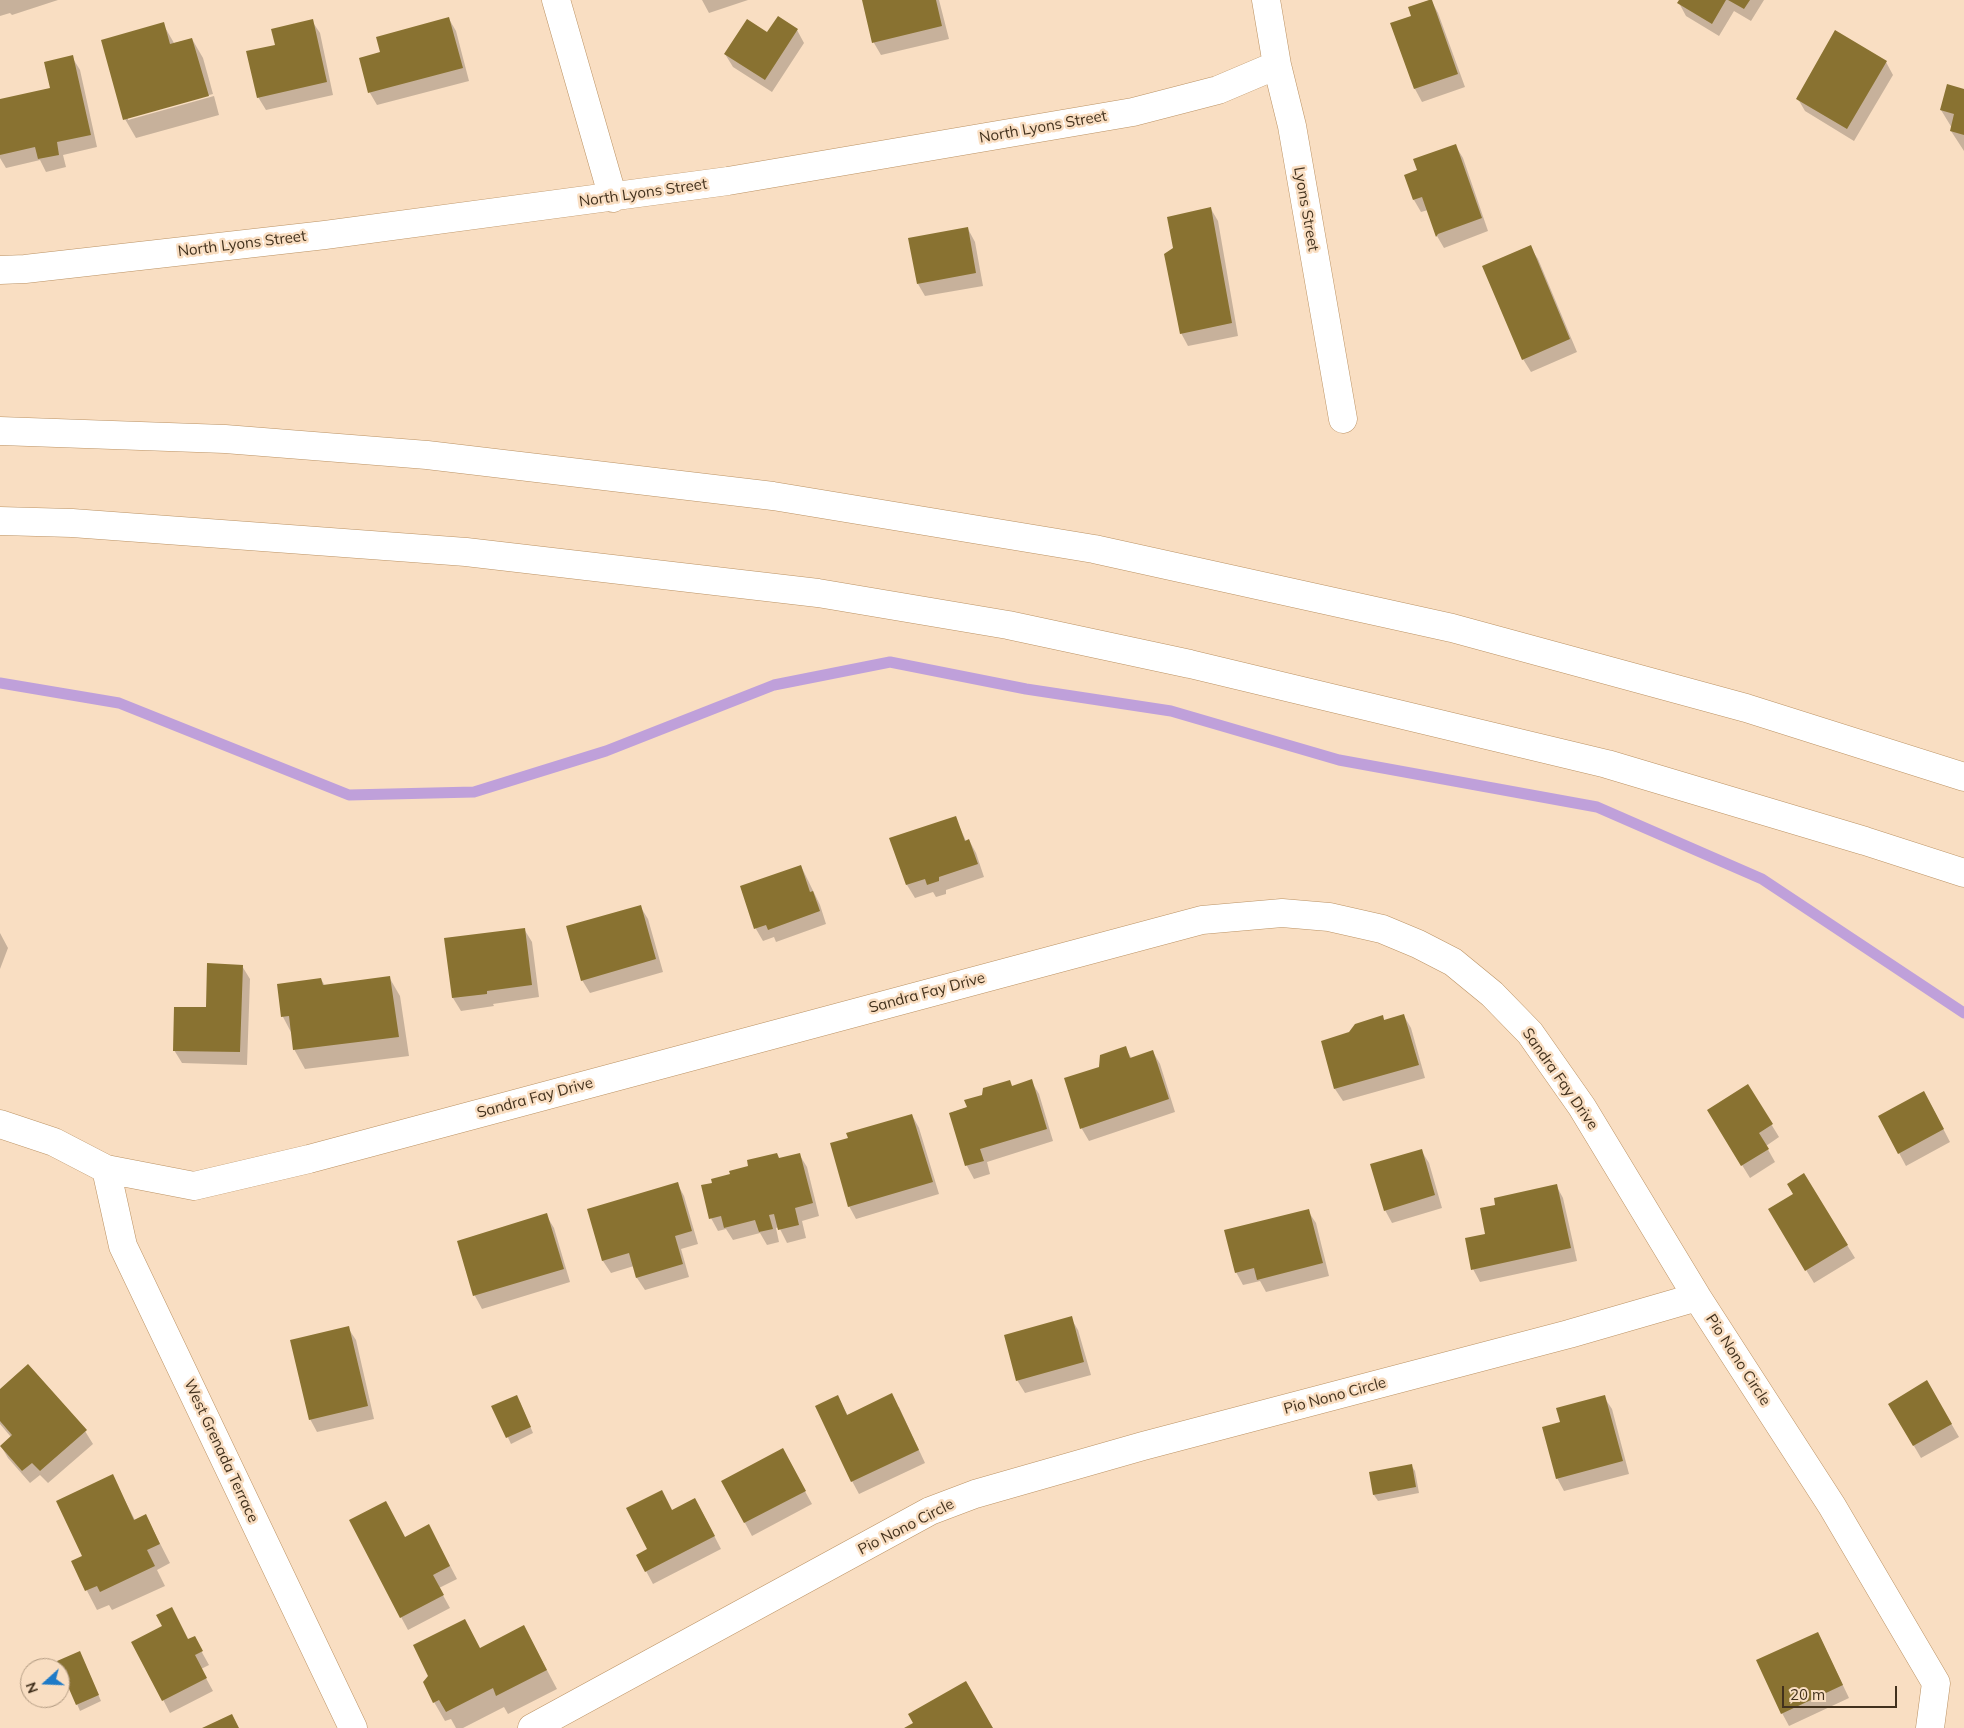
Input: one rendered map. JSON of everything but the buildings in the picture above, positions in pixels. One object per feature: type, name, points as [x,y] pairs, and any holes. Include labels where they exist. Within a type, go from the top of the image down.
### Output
[{"type":"main road","points":[[556,0],[613,198]]},
{"type":"main road","name":"Lyons Street","points":[[1266,0],[1276,65],[1292,126],[1343,419]]},
{"type":"main road","name":"North Lyons Street","points":[[0,270],[25,269],[334,233],[613,198],[728,181],[1133,112],[1218,90],[1276,65]]},
{"type":"main road","points":[[0,432],[225,439],[427,455],[773,496],[1094,549],[1452,628],[1746,708],[1964,777]]},
{"type":"main road","points":[[0,521],[82,523],[466,552],[818,593],[1008,625],[1190,664],[1607,764],[1865,840],[1964,873]]},
{"type":"main road","name":"Sandra Fay Drive","points":[[0,1124],[54,1142],[106,1169],[194,1186],[309,1159],[1202,920],[1282,913],[1329,917],[1382,929],[1418,944],[1453,962],[1492,994],[1530,1033],[1582,1107],[1697,1297]]},
{"type":"main road","name":"West Grenada Terrace","points":[[106,1169],[123,1246],[353,1728]]},
{"type":"main road","name":"Pio Nono Circle","points":[[532,1728],[930,1511],[975,1494],[1143,1446],[1569,1334],[1697,1297],[1832,1506],[1936,1683],[1930,1728]]},
{"type":"waterway","points":[[0,683],[119,703],[349,795],[474,792],[606,751],[774,685],[890,662],[1026,689],[1171,711],[1339,760],[1597,807],[1762,879],[1964,1013]]}]
